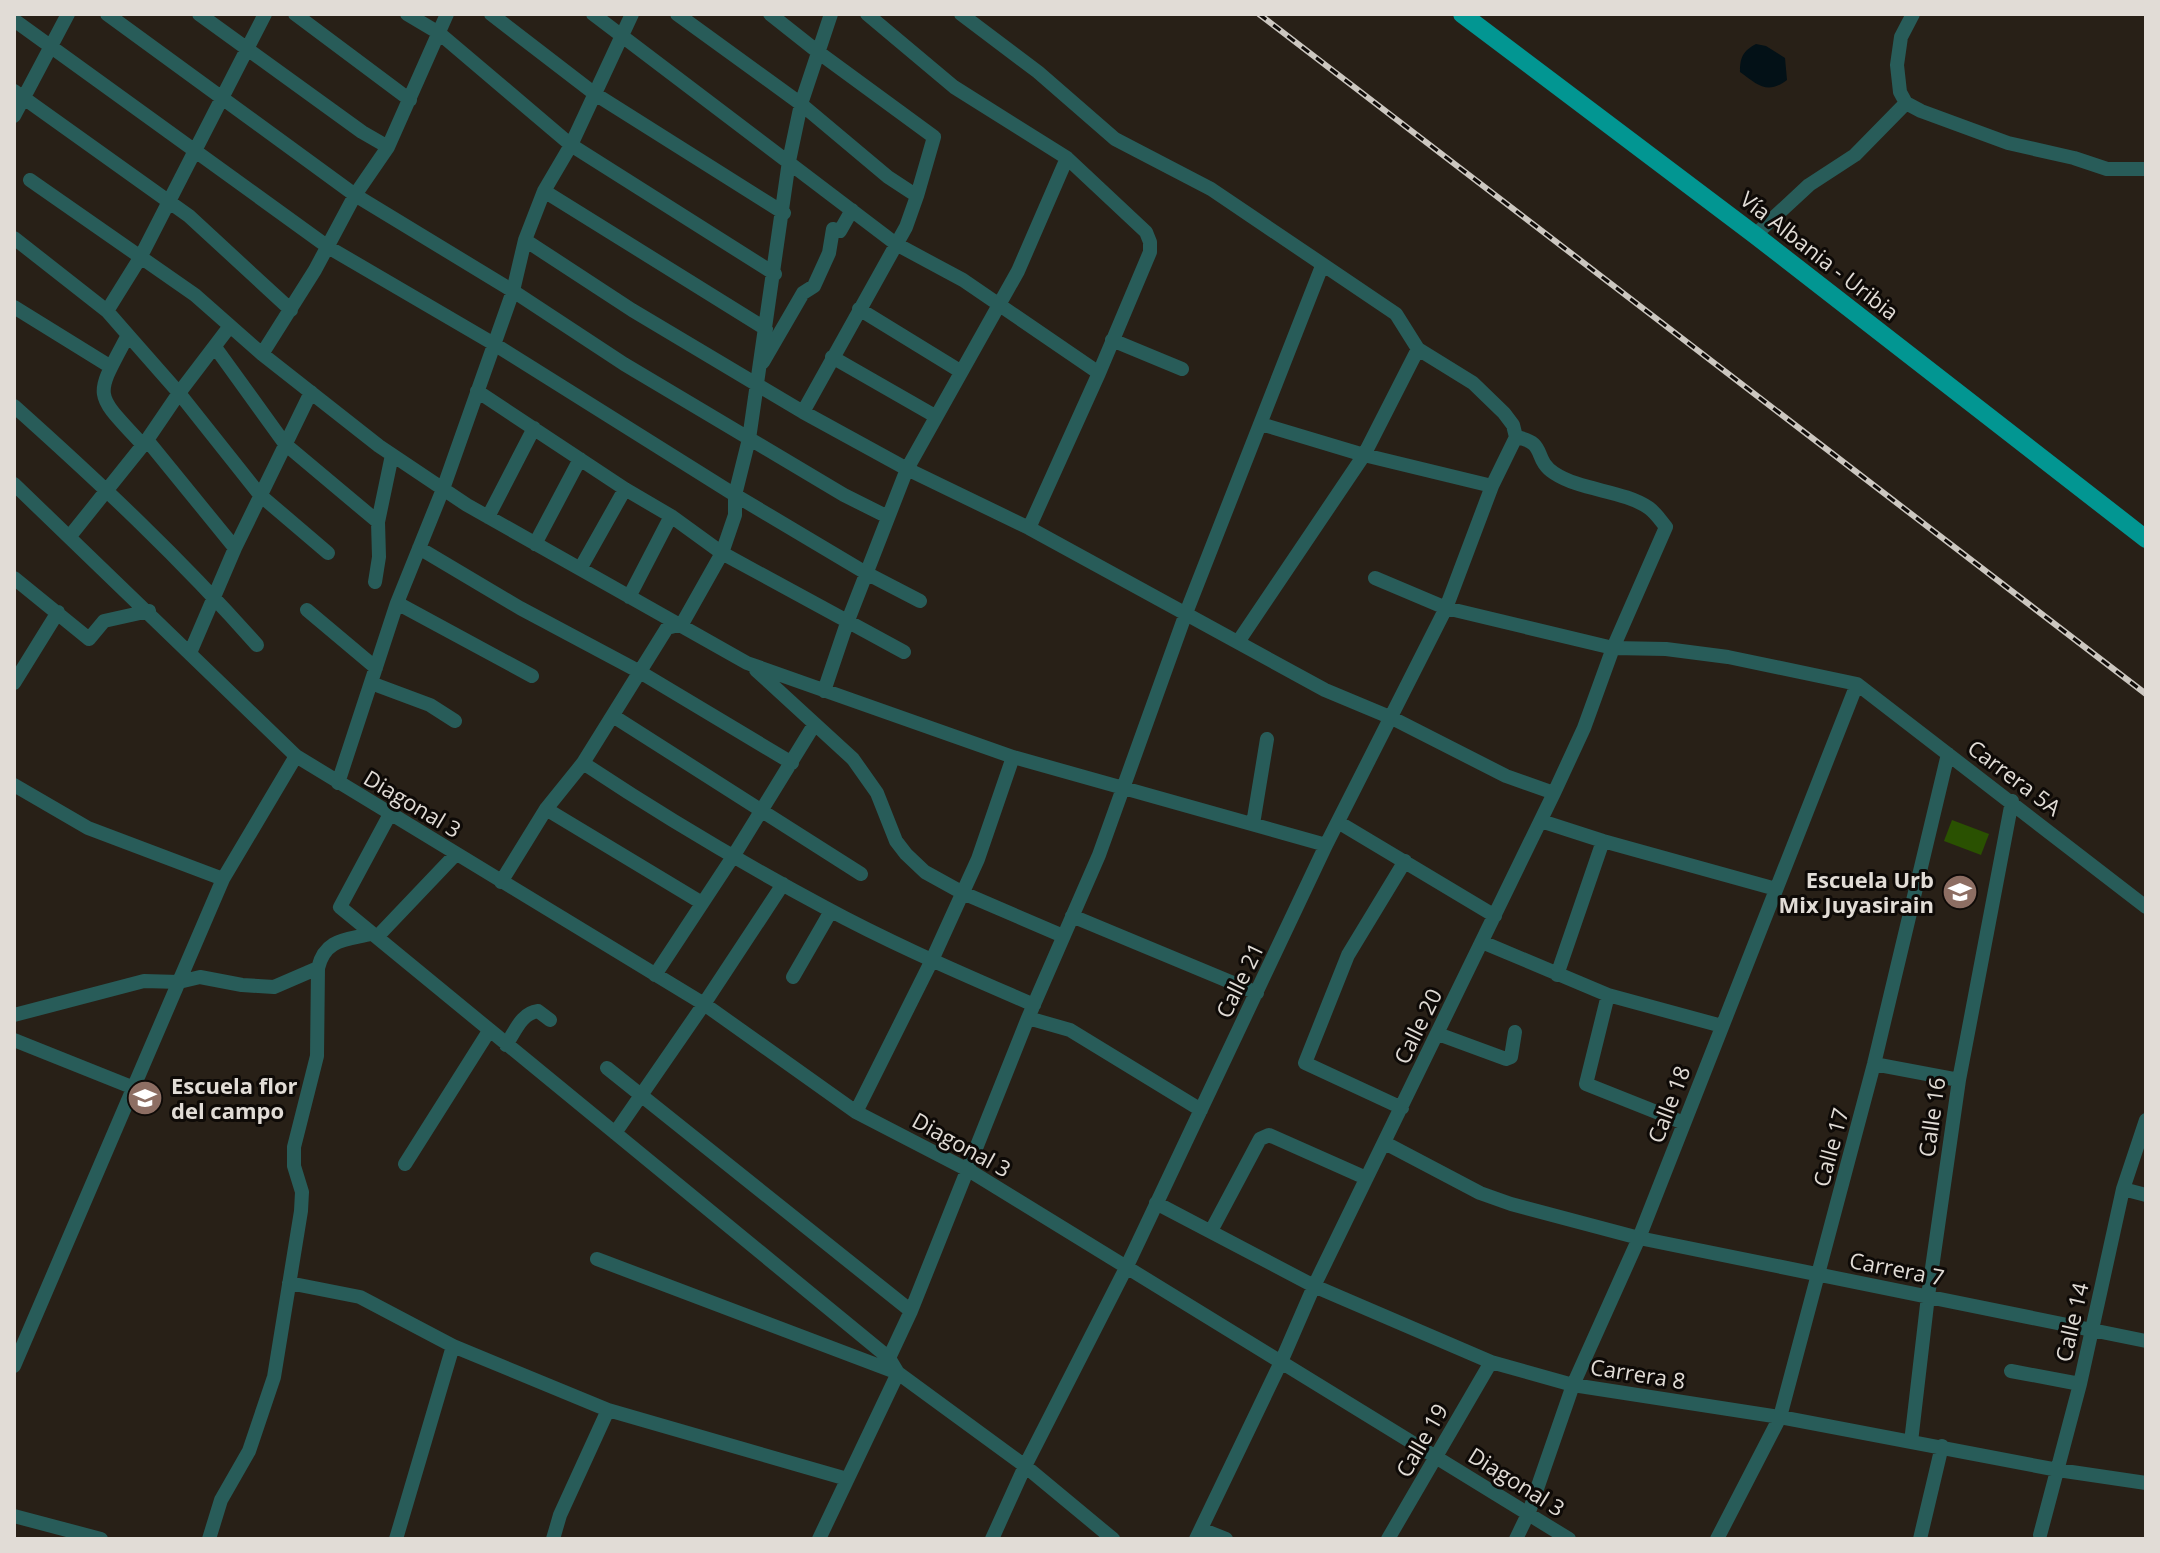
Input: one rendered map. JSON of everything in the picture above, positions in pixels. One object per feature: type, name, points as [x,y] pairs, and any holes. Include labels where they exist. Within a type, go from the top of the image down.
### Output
[{"type":"main road","name":"Vía Albania - Uribia","points":[[1462,14],[1755,235],[2146,539]]},
{"type":"street","points":[[14,116],[19,94],[50,48],[68,14]]},
{"type":"street","points":[[107,14],[355,195],[513,291],[624,364],[844,495],[888,517]]},
{"type":"street","points":[[199,14],[362,132],[388,147]]},
{"type":"street","points":[[107,311],[170,202],[265,14]]},
{"type":"street","points":[[295,14],[410,100]]},
{"type":"street","points":[[407,14],[439,33],[571,145],[775,274]]},
{"type":"street","points":[[262,354],[328,247],[355,195],[388,147],[447,14]]},
{"type":"street","points":[[491,14],[595,94],[784,213]]},
{"type":"street","points":[[593,14],[896,244],[963,280],[1099,373]]},
{"type":"street","points":[[338,783],[397,603],[443,489],[513,291],[525,240],[544,191],[571,145],[632,14]]},
{"type":"street","points":[[677,14],[801,104],[888,177],[917,196]]},
{"type":"street","points":[[770,14],[934,137],[917,196],[896,244],[803,412]]},
{"type":"street","points":[[501,882],[546,809],[583,763],[667,628],[682,624],[722,553],[735,515],[735,495],[749,439],[784,213],[789,161],[801,104],[831,14]]},
{"type":"street","points":[[867,14],[954,87],[1067,158],[1146,232],[1150,242],[1150,252],[1099,373],[1029,528]]},
{"type":"street","points":[[961,14],[1038,72],[1115,139],[1211,189],[1396,314],[1418,349],[1473,383],[1504,413],[1513,425],[1516,437]]},
{"type":"street","points":[[1913,14],[1901,37],[1897,65],[1900,92],[1906,103],[2008,143],[2107,169],[2146,169]]},
{"type":"street","points":[[14,20],[328,247],[494,344],[735,495],[866,573],[920,601]]},
{"type":"street","points":[[19,94],[170,202],[265,283],[291,310]]},
{"type":"street","points":[[1755,235],[1809,185],[1855,155],[1906,103]]},
{"type":"street","points":[[824,691],[907,469],[1018,271],[1067,158]]},
{"type":"street","points":[[30,180],[195,295],[262,354],[392,455],[488,517],[747,663],[1013,757],[1326,845]]},
{"type":"street","points":[[544,191],[766,329]]},
{"type":"street","points":[[761,365],[772,351],[803,293],[814,286],[829,253],[833,229],[840,231],[852,210]]},
{"type":"street","points":[[14,238],[107,311],[179,393],[260,495],[328,553]]},
{"type":"street","points":[[525,240],[632,310],[803,412],[907,469],[1029,528],[1325,690],[1392,718],[1506,776],[1554,793]]},
{"type":"street","points":[[889,1358],[970,1171],[1123,788],[1186,613],[1322,266]]},
{"type":"street","points":[[14,307],[111,367]]},
{"type":"street","points":[[859,309],[960,371]]},
{"type":"street","points":[[70,536],[145,442],[230,326]]},
{"type":"street","points":[[128,335],[102,384],[109,409],[145,442],[235,548]]},
{"type":"street","points":[[1112,340],[1182,369]]},
{"type":"street","points":[[215,347],[285,444],[378,522]]},
{"type":"street","points":[[1238,642],[1364,455],[1418,349]]},
{"type":"street","points":[[832,357],[935,416]]},
{"type":"street","points":[[477,391],[671,516],[722,553],[904,652]]},
{"type":"street","points":[[190,653],[235,548],[311,392]]},
{"type":"street","points":[[14,406],[106,489],[214,597],[257,645]]},
{"type":"street","points":[[1261,424],[1364,455],[1492,486]]},
{"type":"street","points":[[488,517],[534,428]]},
{"type":"street","name":"Calle 21","points":[[992,1539],[1025,1466],[1127,1266],[1326,845],[1446,608],[1492,486],[1516,437]]},
{"type":"street","name":"Calle 20","points":[[1199,1534],[1314,1286],[1554,793],[1584,728],[1613,648],[1666,527],[1650,508],[1557,475],[1541,458],[1537,445],[1531,440],[1516,437]]},
{"type":"street","points":[[375,582],[379,557],[378,522],[392,455]]},
{"type":"street","points":[[535,544],[580,459]]},
{"type":"street","name":"Diagonal 3","points":[[14,484],[296,756],[704,1004],[856,1112],[970,1171],[1569,1539]]},
{"type":"street","points":[[580,569],[625,489]]},
{"type":"street","points":[[629,597],[671,516]]},
{"type":"street","points":[[419,548],[520,608],[640,672],[792,763]]},
{"type":"street","points":[[14,578],[89,639],[104,621],[149,611]]},
{"type":"street","points":[[1375,578],[1446,608],[1613,648],[1666,649],[1728,657],[1857,684]]},
{"type":"street","points":[[397,603],[532,676]]},
{"type":"street","points":[[307,610],[376,668]]},
{"type":"street","points":[[16,673],[58,612]]},
{"type":"street","points":[[747,663],[853,759],[877,793],[896,841],[925,872],[963,893],[1063,936]]},
{"type":"street","points":[[371,683],[430,705],[455,721]]},
{"type":"street","name":"Carrera 5A","points":[[1857,684],[2146,907]]},
{"type":"street","name":"Calle 18","points":[[1516,1539],[1529,1512],[1573,1385],[1639,1238],[1857,684]]},
{"type":"street","points":[[613,716],[861,874]]},
{"type":"street","points":[[655,975],[814,725]]},
{"type":"street","points":[[1253,824],[1267,739]]},
{"type":"street","name":"Calle 17","points":[[1717,1539],[1780,1417],[1874,1064],[1948,754]]},
{"type":"street","points":[[14,1366],[223,879],[296,756]]},
{"type":"street","points":[[856,1112],[963,893],[1013,757]]},
{"type":"street","points":[[583,763],[628,793],[831,911],[1070,1030],[1201,1110]]},
{"type":"street","points":[[14,785],[88,828],[223,879]]},
{"type":"street","name":"Calle 16","points":[[1911,1442],[1959,1080],[2012,801]]},
{"type":"street","points":[[546,809],[702,903]]},
{"type":"street","points":[[390,814],[340,907],[889,1358],[898,1373]]},
{"type":"street","points":[[1541,821],[1776,889]]},
{"type":"street","points":[[1338,822],[1495,916]]},
{"type":"street","points":[[1557,975],[1603,841]]},
{"type":"street","points":[[209,1539],[221,1500],[249,1451],[274,1377],[302,1192],[294,1166],[294,1147],[317,1056],[318,968],[326,949],[338,942],[374,935],[456,854]]},
{"type":"street","points":[[1402,1108],[1305,1063],[1348,955],[1405,861]]},
{"type":"street","points":[[615,1133],[783,884]]},
{"type":"street","points":[[793,977],[831,911]]},
{"type":"street","points":[[1072,916],[1257,993]]},
{"type":"street","points":[[1482,942],[1608,995],[1722,1026]]},
{"type":"street","points":[[14,1015],[144,981],[179,982],[200,977],[274,987],[318,968]]},
{"type":"street","points":[[1608,995],[1586,1084],[1684,1123]]},
{"type":"street","points":[[506,1045],[530,1012],[538,1011],[550,1020]]},
{"type":"street","points":[[405,1164],[489,1031]]},
{"type":"street","points":[[1438,1034],[1506,1059],[1511,1057],[1515,1032]]},
{"type":"street","points":[[14,1040],[134,1088]]},
{"type":"street","points":[[1874,1064],[1959,1080]]},
{"type":"street","points":[[607,1068],[911,1311]]},
{"type":"street","name":"Calle 14","points":[[2040,1535],[2080,1384],[2123,1189],[2146,1120]]},
{"type":"street","points":[[1211,1231],[1260,1139],[1269,1135],[1366,1178]]},
{"type":"street","name":"Carrera 7","points":[[1385,1143],[1480,1193],[1639,1238],[2146,1341]]},
{"type":"street","points":[[2123,1189],[2146,1195]]},
{"type":"street","name":"Carrera 8","points":[[1156,1203],[1314,1286],[1491,1362],[1573,1385],[1780,1417],[2058,1470],[2146,1483]]},
{"type":"street","points":[[597,1259],[898,1373],[1025,1466],[1113,1539]]},
{"type":"street","points":[[289,1283],[360,1297],[453,1346],[608,1410],[847,1479]]},
{"type":"street","points":[[396,1539],[453,1346]]},
{"type":"street","name":"Calle 19","points":[[1388,1539],[1491,1362]]},
{"type":"street","points":[[2011,1371],[2080,1384]]},
{"type":"street","points":[[819,1539],[898,1373]]},
{"type":"street","points":[[553,1539],[560,1515],[608,1410]]},
{"type":"street","points":[[1920,1539],[1942,1446]]},
{"type":"street","points":[[14,1516],[101,1539]]},
{"type":"street","points":[[1199,1534],[1226,1539]]},
{"type":"green space","points":[[1952,820],[1989,834],[1981,855],[1944,841]]},
{"type":"shaded area","points":[[1756,44],[1766,46],[1785,58],[1787,80],[1768,87],[1740,72],[1743,55]]},
{"type":"railway","points":[[1259,14],[2146,694]]},
{"type":"place","name":"Escuela Urb Mix Juyasirain","points":[[1960,892]]},
{"type":"place","name":"Escuela flor del campo","points":[[145,1098]]}]
